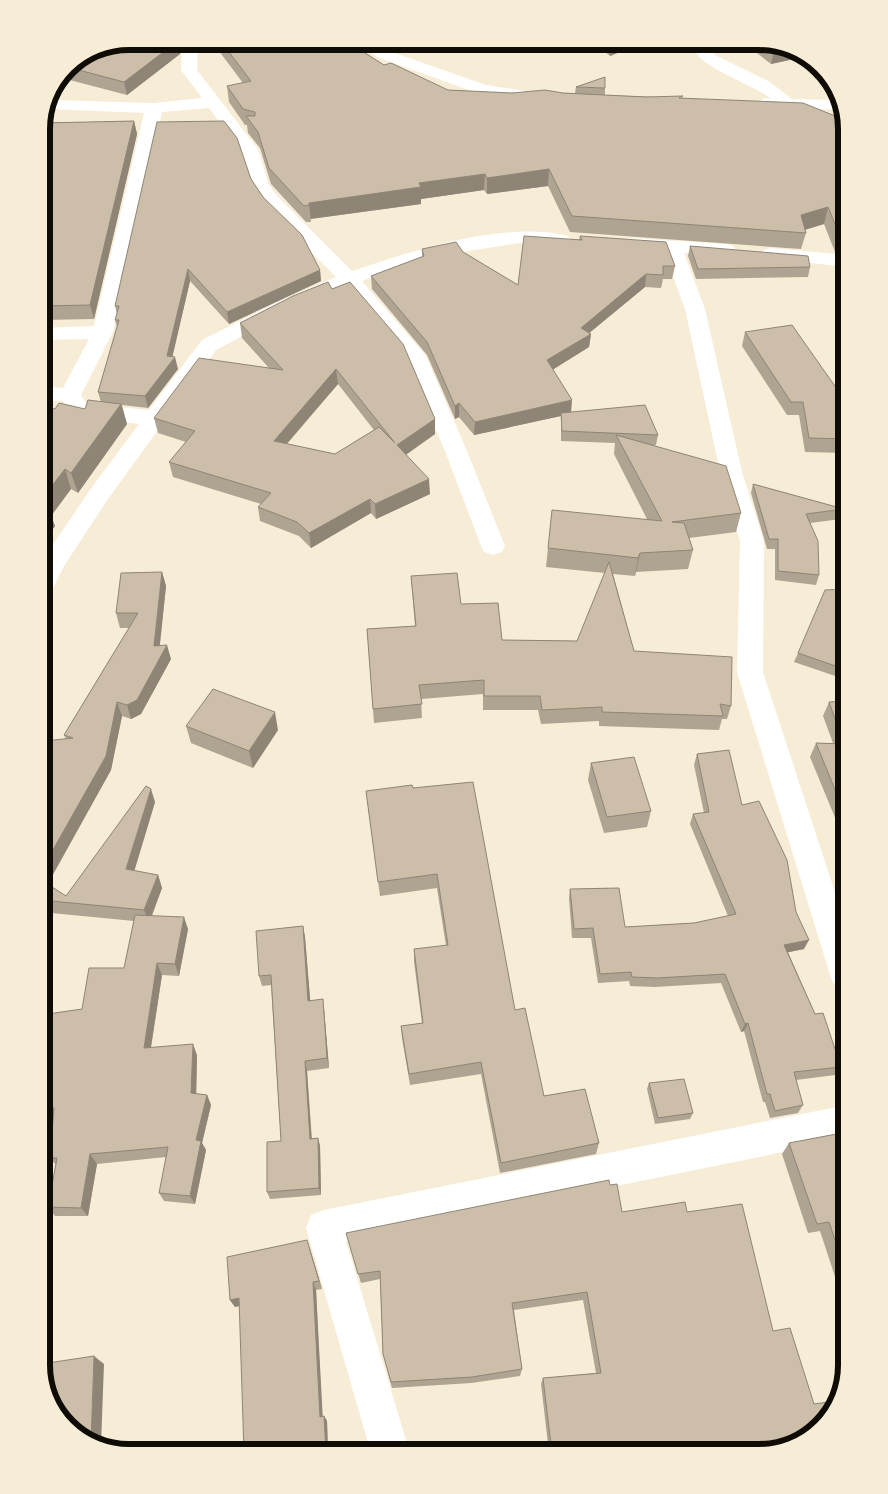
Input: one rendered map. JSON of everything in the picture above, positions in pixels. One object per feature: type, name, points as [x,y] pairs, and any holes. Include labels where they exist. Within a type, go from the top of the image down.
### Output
[{"type":"street","points":[[190,50],[190,70],[249,149],[260,186],[273,203],[349,279],[415,356],[456,451],[493,546]]},
{"type":"street","points":[[378,50],[383,54],[483,89],[562,102]]},
{"type":"street","points":[[704,50],[704,53],[710,58],[764,86],[789,104]]},
{"type":"street","points":[[54,105],[154,108],[214,102]]},
{"type":"street","points":[[753,103],[834,105]]},
{"type":"street","points":[[70,395],[103,332],[154,108]]},
{"type":"street","points":[[50,569],[153,418],[210,344],[288,305],[349,279],[427,252],[520,237],[577,241]]},
{"type":"street","points":[[615,243],[838,260]]},
{"type":"street","points":[[672,246],[695,310],[730,472],[752,541],[752,642],[750,672],[838,950]]},
{"type":"street","points":[[50,334],[103,332]]},
{"type":"street","points":[[50,394],[70,395]]},
{"type":"street","points":[[70,395],[80,410],[153,418]]},
{"type":"street","points":[[388,1444],[324,1228],[838,1124]]},
{"type":"building","points":[[166,50],[124,82],[77,70],[85,63],[99,56],[113,52]]},
{"type":"building","points":[[227,50],[362,50],[384,65],[391,63],[448,90],[512,93],[545,90],[563,93],[646,97],[683,96],[679,98],[803,103],[837,117],[838,231],[828,207],[801,215],[806,233],[572,216],[549,169],[487,178],[485,174],[419,183],[421,187],[309,203],[309,205],[304,206],[269,168],[258,132],[246,116],[255,116],[255,112],[243,109],[227,86],[251,81]]},
{"type":"building","points":[[605,77],[605,88],[576,87]]},
{"type":"building","points":[[134,121],[90,305],[50,306],[50,123]]},
{"type":"building","points":[[224,121],[237,138],[251,179],[263,197],[302,235],[320,270],[227,312],[188,269],[167,356],[175,357],[145,396],[98,392],[119,320],[115,320],[119,306],[115,306],[157,122]]},
{"type":"building","points":[[524,236],[582,240],[580,236],[666,242],[675,266],[663,266],[663,275],[646,274],[581,328],[591,334],[547,360],[572,400],[475,422],[459,403],[455,406],[427,342],[371,276],[424,256],[422,249],[456,242],[463,252],[518,285]]},
{"type":"building","points":[[690,246],[808,256],[810,267],[698,269]]},
{"type":"building","points":[[328,282],[332,289],[350,282],[403,344],[435,419],[397,445],[429,479],[375,504],[370,499],[309,533],[297,522],[258,507],[271,493],[169,462],[195,431],[154,418],[199,358],[283,370],[240,323],[293,296]],"holes":[[[336,369],[395,443],[379,427],[335,454],[274,441]]]},
{"type":"building","points":[[792,325],[838,390],[838,439],[809,438],[803,402],[791,402],[745,332]]},
{"type":"building","points":[[88,400],[121,404],[71,473],[65,469],[50,488],[50,408],[55,409],[59,403],[85,409]]},
{"type":"building","points":[[645,405],[658,435],[562,431],[561,413]]},
{"type":"building","points":[[616,435],[726,466],[741,513],[672,522],[684,523],[693,550],[640,553],[638,558],[548,548],[552,510],[662,521]]},
{"type":"building","points":[[753,484],[838,507],[838,510],[806,514],[818,541],[819,575],[778,571],[778,539],[769,539]]},
{"type":"building","points":[[609,562],[634,651],[732,657],[731,706],[720,704],[723,716],[602,712],[602,707],[542,710],[540,696],[484,696],[484,680],[419,685],[422,704],[373,709],[367,629],[416,626],[411,576],[457,573],[461,604],[498,603],[502,640],[577,641]]},
{"type":"building","points":[[162,572],[154,646],[167,645],[137,700],[127,705],[117,702],[106,756],[50,855],[50,740],[73,738],[64,735],[138,613],[116,613],[121,573]]},
{"type":"building","points":[[838,589],[838,667],[798,653],[825,590]]},
{"type":"building","points":[[213,689],[275,712],[249,751],[186,726]]},
{"type":"building","points":[[829,702],[838,702],[838,727]]},
{"type":"building","points":[[816,743],[838,744],[838,797]]},
{"type":"building","points":[[729,750],[742,805],[759,801],[787,860],[796,912],[809,940],[784,945],[815,1014],[823,1013],[838,1058],[838,1067],[794,1072],[803,1105],[775,1111],[770,1094],[767,1094],[748,1023],[745,1024],[725,974],[657,978],[632,977],[631,972],[600,974],[593,928],[574,929],[570,889],[619,888],[625,927],[694,923],[736,914],[693,814],[709,812],[697,754]]},
{"type":"building","points":[[634,757],[651,811],[607,817],[591,763]]},
{"type":"building","points":[[473,782],[515,1010],[525,1008],[544,1096],[585,1089],[599,1143],[501,1163],[481,1062],[409,1074],[401,1026],[423,1023],[414,949],[448,945],[437,874],[378,882],[366,791],[412,785],[413,788]]},
{"type":"building","points":[[146,786],[151,789],[126,869],[158,875],[144,910],[50,901],[50,886],[66,896]]},
{"type":"building","points":[[135,915],[184,917],[175,964],[157,963],[144,1048],[193,1044],[191,1093],[207,1095],[196,1140],[201,1141],[190,1196],[159,1193],[168,1147],[90,1154],[81,1208],[50,1207],[50,1196],[57,1158],[50,1158],[54,1108],[50,1109],[50,1014],[82,1009],[89,968],[124,968]]},
{"type":"building","points":[[303,926],[308,1001],[323,999],[327,1058],[305,1061],[310,1139],[318,1138],[319,1188],[267,1192],[267,1142],[281,1141],[271,975],[259,976],[256,931]]},
{"type":"building","points":[[684,1079],[693,1113],[658,1118],[649,1083]]},
{"type":"building","points":[[838,1134],[838,1249],[829,1222],[817,1224],[789,1143]]},
{"type":"building","points":[[609,1180],[610,1185],[617,1184],[622,1212],[685,1202],[687,1212],[742,1204],[773,1331],[790,1328],[814,1404],[828,1402],[822,1413],[807,1428],[794,1436],[769,1443],[551,1444],[543,1378],[601,1373],[587,1292],[512,1303],[522,1369],[472,1377],[391,1382],[383,1354],[380,1271],[358,1274],[346,1233]]},
{"type":"building","points":[[307,1240],[319,1281],[313,1282],[320,1417],[324,1416],[326,1444],[244,1444],[239,1298],[230,1300],[227,1257]]},
{"type":"building","points":[[94,1356],[91,1434],[77,1424],[63,1409],[54,1391],[50,1363]]}]
